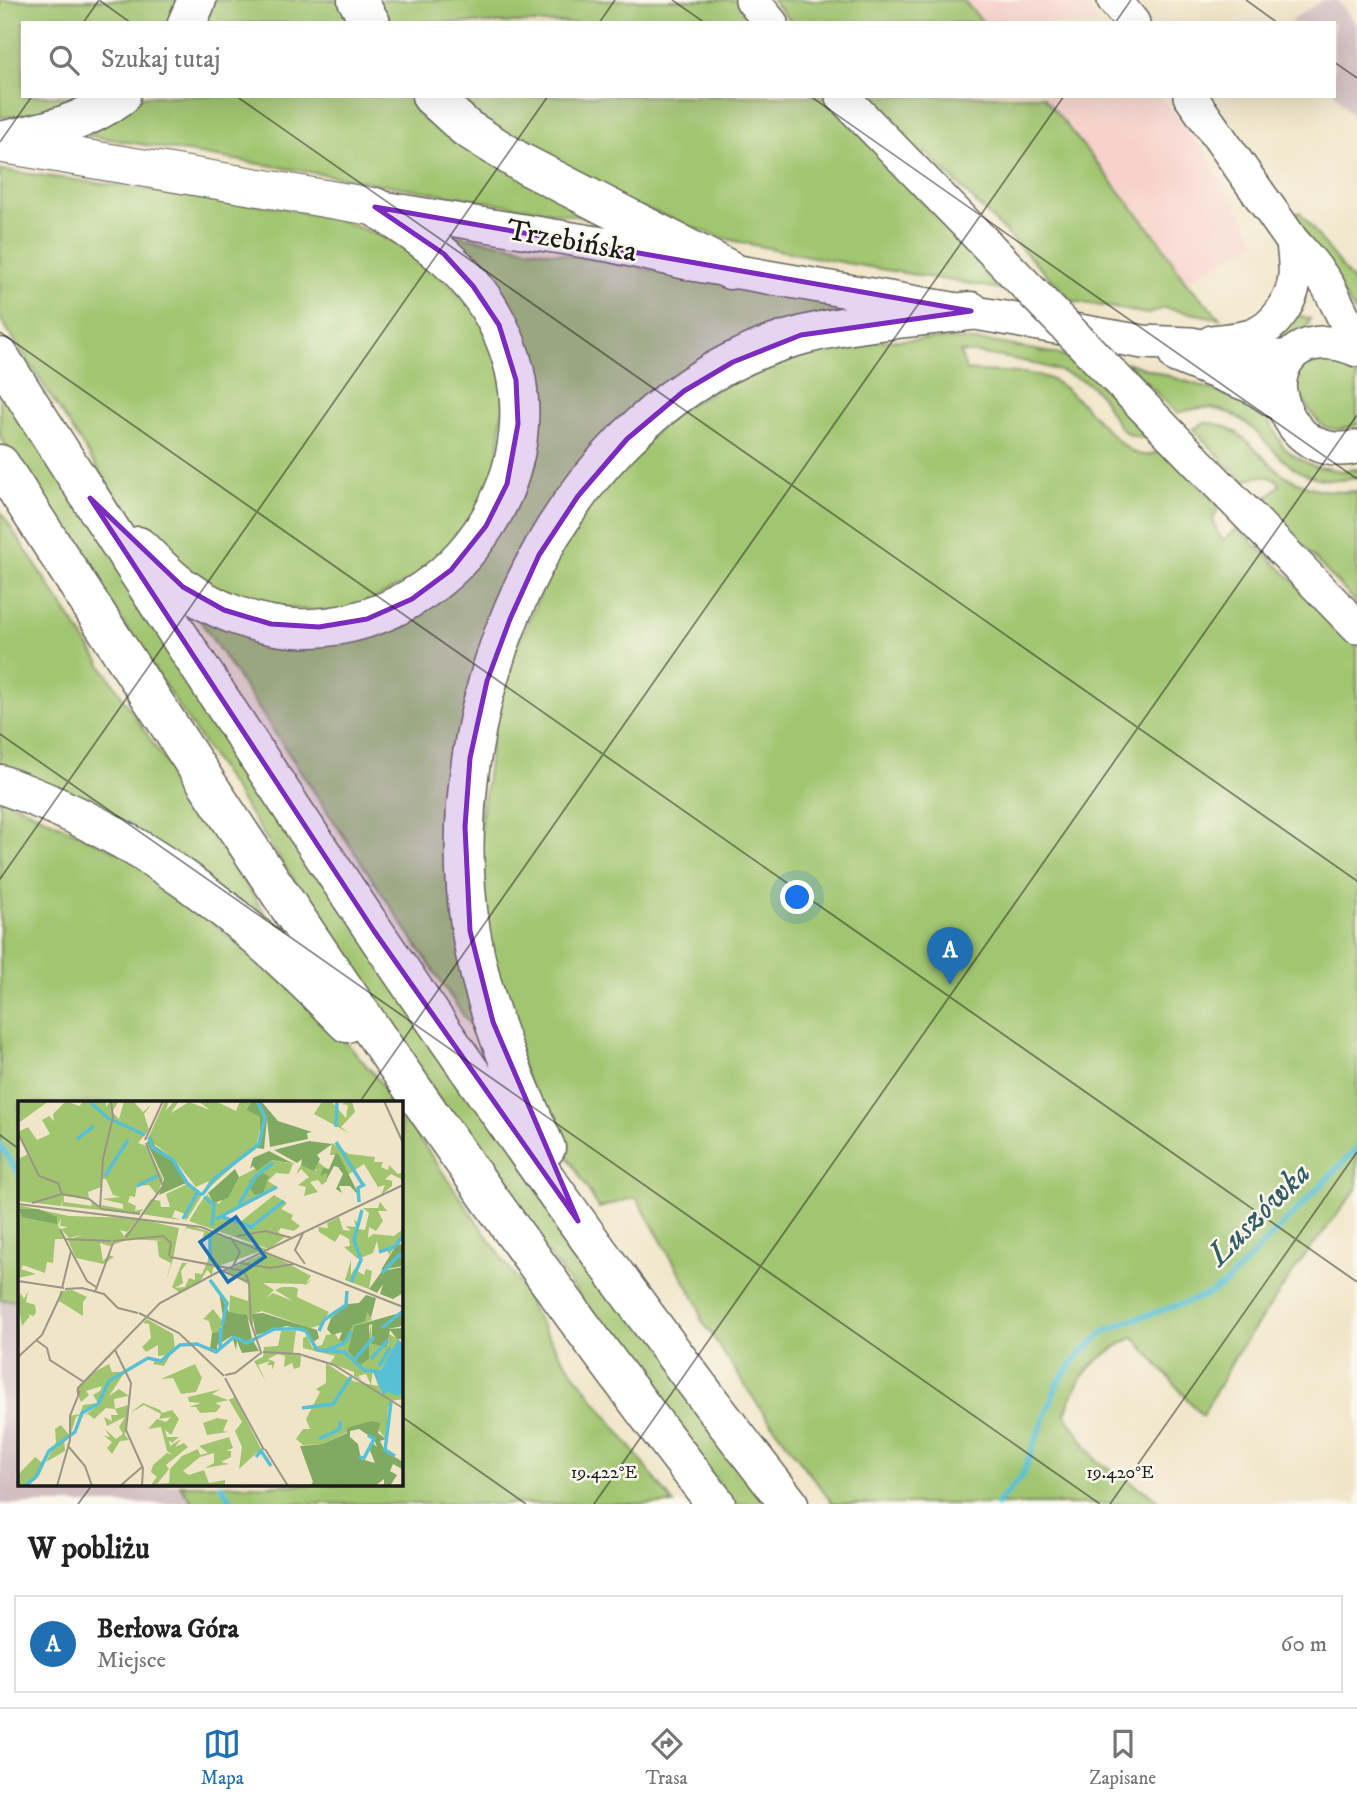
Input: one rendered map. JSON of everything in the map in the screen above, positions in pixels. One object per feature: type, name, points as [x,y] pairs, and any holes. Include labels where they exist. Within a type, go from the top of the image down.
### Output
[{"type":"highway","points":[[188,21],[197,0]]},
{"type":"highway","points":[[357,0],[370,21]]},
{"type":"highway","points":[[0,143],[62,127],[84,118],[118,98]]},
{"type":"highway","points":[[433,98],[466,128],[520,162],[730,270]]},
{"type":"highway","points":[[90,498],[183,587],[224,610],[271,624],[293,628],[319,627],[346,625],[367,619],[412,599],[451,570],[486,526],[507,484],[513,465],[518,424],[516,380],[499,326],[473,286],[444,254],[375,206]]},
{"type":"highway","points":[[578,1221],[502,1046],[484,990],[470,931],[465,864],[468,770],[483,693],[510,619],[539,555],[578,496],[628,439],[684,391],[733,362],[767,346],[801,335],[872,322],[971,311]]},
{"type":"highway","points":[[0,357],[367,920],[578,1221],[789,1504]]},
{"type":"highway","points":[[0,464],[253,852],[420,1097],[716,1504]]},
{"type":"highway","points":[[0,784],[44,800],[92,823],[163,863],[204,892],[299,974],[420,1097]]},
{"type":"main road","points":[[752,0],[769,21]]},
{"type":"main road","points":[[1114,0],[1131,21]]},
{"type":"main road","points":[[844,98],[1357,627]]},
{"type":"main road","points":[[1191,98],[1293,242],[1328,286],[1357,340]]},
{"type":"main road","name":"Trzebińska","points":[[0,143],[609,245],[730,270],[1143,342],[1191,344],[1265,359],[1329,341],[1357,350]]},
{"type":"main road","points":[[1191,344],[1249,337],[1273,322],[1293,288],[1293,242]]},
{"type":"main road","points":[[1293,242],[1312,295],[1316,322],[1303,349],[1285,363],[1279,383],[1284,407],[1293,425],[1315,444],[1338,450],[1357,447]]},
{"type":"main road","name":"Trzebińska","points":[[1143,342],[1253,387],[1284,407]]},
{"type":"highlighted area","points":[[375,207],[971,311],[801,335],[733,362],[684,391],[627,439],[578,496],[539,555],[510,619],[487,681],[470,758],[465,827],[470,931],[493,1022],[578,1221],[374,931],[90,498],[183,587],[224,610],[271,624],[319,627],[367,619],[412,599],[451,570],[486,526],[507,484],[518,424],[516,380],[499,325],[473,286],[444,254]]},
{"type":"shaded area","points":[[963,0],[1082,0],[1098,21],[982,21]]},
{"type":"shaded area","points":[[1323,0],[1337,0],[1357,25],[1357,121],[1336,95],[1336,21],[1290,21]]},
{"type":"shaded area","points":[[1045,98],[1162,98],[1207,155],[1257,241],[1185,281],[1158,239]]},
{"type":"shaded area","points":[[0,1300],[18,1300],[18,1486],[181,1486],[194,1504],[0,1504]]},
{"type":"green space","points":[[0,0],[186,0],[176,21],[21,21],[21,98],[94,98],[38,113],[0,117]]},
{"type":"green space","points":[[212,0],[348,0],[361,21],[204,21]]},
{"type":"green space","points":[[368,0],[740,0],[756,21],[382,21]]},
{"type":"green space","points":[[772,0],[963,0],[982,21],[790,21]]},
{"type":"green space","points":[[138,98],[423,98],[599,220],[79,134]]},
{"type":"green space","points":[[447,98],[826,98],[1007,290],[735,241],[620,201]]},
{"type":"green space","points":[[863,98],[1045,98],[1158,239],[1185,281],[1221,319],[1164,308],[1148,314],[1073,301],[926,152],[920,157]]},
{"type":"green space","points":[[0,170],[285,208],[342,221],[407,246],[480,312],[505,381],[496,483],[435,569],[345,613],[239,604],[158,552],[120,503],[0,318]]},
{"type":"green space","points":[[1300,212],[1357,287],[1357,316],[1293,215]]},
{"type":"green space","points":[[436,232],[886,311],[658,398],[478,680],[485,1048],[189,604],[229,625],[423,607],[529,414]]},
{"type":"green space","points":[[1292,313],[1310,319],[1299,340],[1251,345]]},
{"type":"green space","points":[[938,339],[992,342],[1073,357],[1153,438],[1139,438],[1121,428],[1099,394],[1079,379],[1028,362],[960,352],[966,370],[1029,374],[1047,378],[1060,385],[1133,452],[1146,455],[1164,449],[1219,506],[1213,519],[1223,540],[1238,528],[1357,641],[1357,1189],[1301,1261],[1236,1355],[1202,1416],[1134,1337],[1099,1359],[1076,1387],[1065,1414],[1096,1460],[1154,1497],[1159,1504],[833,1504],[762,1411],[701,1319],[699,1306],[636,1197],[599,1208],[540,1110],[503,1021],[475,877],[498,686],[573,523],[672,414],[772,358],[872,341]]},
{"type":"green space","points":[[1319,357],[1344,362],[1357,377],[1357,424],[1342,429],[1323,426],[1291,385],[1300,367]]},
{"type":"green space","points":[[1125,362],[1216,391],[1259,410],[1291,454],[1313,466],[1341,471],[1357,469],[1357,478],[1329,480],[1308,475],[1290,465],[1250,426],[1234,415],[1205,408],[1177,413]]},
{"type":"green space","points":[[0,378],[775,1504],[734,1504],[488,1173],[0,437]]},
{"type":"green space","points":[[1205,423],[1217,424],[1237,433],[1271,465],[1298,483],[1327,491],[1357,491],[1357,604],[1262,502],[1280,485],[1277,480],[1260,476],[1244,482],[1193,429]]},
{"type":"green space","points":[[0,511],[287,947],[0,772]]},
{"type":"green space","points":[[0,797],[137,861],[314,1006],[374,1074],[393,1101],[18,1101],[18,1300],[0,1300]]},
{"type":"green space","points":[[402,1113],[527,1294],[531,1308],[559,1353],[674,1504],[194,1504],[181,1486],[402,1486]]},
{"type":"waterway","points":[[0,1145],[18,1172]]},
{"type":"waterway","name":"Luszówka","points":[[997,1504],[1022,1476],[1058,1382],[1079,1355],[1104,1332],[1203,1297],[1224,1285],[1357,1148]]},
{"type":"waterway","points":[[222,1486],[233,1504]]},
{"type":"place","name":"Berłowa Góra","points":[[950,985]]}]
